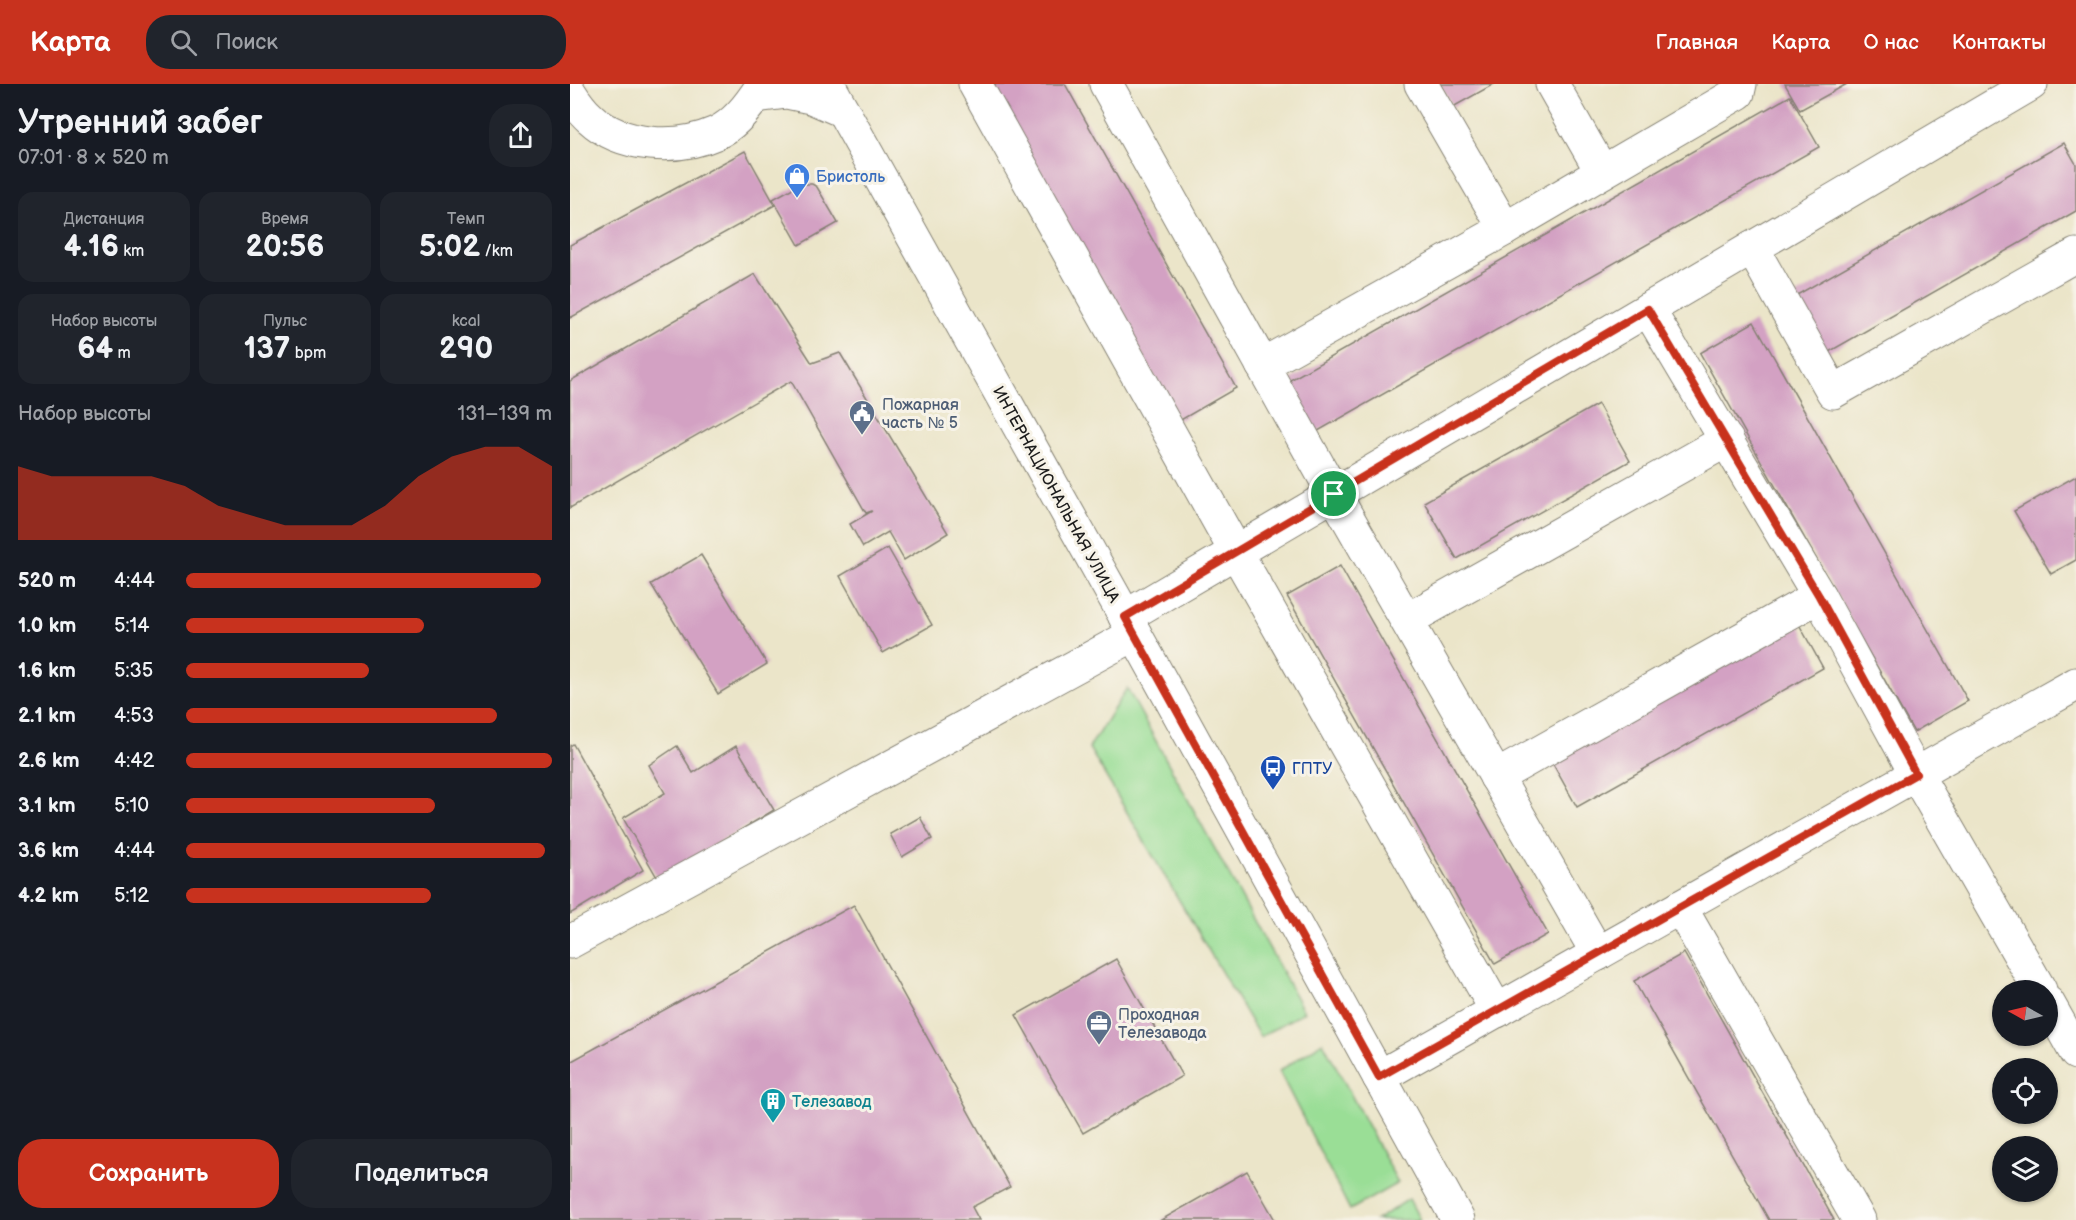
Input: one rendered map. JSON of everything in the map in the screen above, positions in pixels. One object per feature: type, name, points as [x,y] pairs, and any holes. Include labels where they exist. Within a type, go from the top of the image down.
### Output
[{"type":"street","points":[[975,84],[1236,552],[1497,1011]]},
{"type":"street","points":[[1106,84],[1334,494],[1598,954]]},
{"type":"street","points":[[1421,84],[1505,229]]},
{"type":"street","points":[[1552,84],[1602,172]]},
{"type":"street","points":[[1262,365],[1505,229],[1738,93],[1740,84]]},
{"type":"street","points":[[570,942],[1130,625],[1236,552],[2031,84]]},
{"type":"street","points":[[570,93],[590,118],[610,132],[656,144],[686,142],[717,133],[738,117],[760,90],[811,97],[835,97]]},
{"type":"street","name":"ИНТЕРНАЦИОНАЛЬНАЯ УЛИЦА","points":[[835,97],[1130,625],[1458,1220]]},
{"type":"street","points":[[1752,248],[1833,392],[2076,255]]},
{"type":"street","points":[[1648,309],[1819,596],[1916,774],[2034,980]]},
{"type":"street","points":[[1407,620],[1727,440]]},
{"type":"street","points":[[1496,777],[1819,596]]},
{"type":"street","points":[[1379,1077],[2076,684]]},
{"type":"street","points":[[1680,907],[1859,1220]]},
{"type":"street","points":[[2058,1021],[2076,1053]]},
{"type":"green space","points":[[1127,688],[1304,1012],[1260,1037],[1089,748]]},
{"type":"green space","points":[[1323,1042],[1398,1183],[1350,1210],[1279,1071]]},
{"type":"green space","points":[[1409,1199],[1420,1220],[1376,1220]]},
{"type":"building","points":[[989,84],[1065,84],[1236,388],[1179,421]]},
{"type":"building","points":[[1440,84],[1494,84],[1453,107]]},
{"type":"building","points":[[1785,84],[1847,84],[1800,110]]},
{"type":"building","points":[[1790,96],[1819,147],[1311,435],[1283,384]]},
{"type":"building","points":[[2064,143],[2076,164],[2076,211],[1827,353],[1795,296]]},
{"type":"building","points":[[745,151],[775,205],[570,318],[570,245]]},
{"type":"building","points":[[800,184],[812,184],[817,187],[838,223],[799,245],[773,199]]},
{"type":"building","points":[[755,274],[812,363],[840,353],[948,533],[904,560],[888,532],[863,547],[850,524],[872,511],[866,513],[791,381],[570,508],[570,381]]},
{"type":"building","points":[[1754,322],[1968,701],[1914,732],[1700,353]]},
{"type":"building","points":[[1598,404],[1630,461],[1457,559],[1424,502]]},
{"type":"building","points":[[2076,476],[2076,560],[2051,574],[2014,511]]},
{"type":"building","points":[[888,548],[932,625],[883,653],[840,576]]},
{"type":"building","points":[[701,555],[767,664],[718,694],[651,584]]},
{"type":"building","points":[[1340,566],[1548,934],[1495,964],[1287,596]]},
{"type":"building","points":[[1795,617],[1823,668],[1577,807],[1549,757]]},
{"type":"building","points":[[573,744],[643,870],[570,914],[570,746]]},
{"type":"building","points":[[677,746],[693,773],[736,746],[774,810],[658,879],[623,818],[665,793],[649,765]]},
{"type":"building","points":[[920,817],[932,839],[902,857],[890,834]]},
{"type":"building","name":"Телезавод","points":[[854,905],[1010,1187],[972,1207],[979,1220],[570,1220],[570,1062]]},
{"type":"building","points":[[1684,953],[1834,1220],[1769,1220],[1634,981]]},
{"type":"building","name":"Проходная Телезавода","points":[[1116,959],[1182,1076],[1083,1133],[1016,1015]]},
{"type":"building","points":[[1247,1171],[1275,1220],[1161,1220]]},
{"type":"place","name":"Бристоль","points":[[797,199]]},
{"type":"place","name":"Пожарная часть № 5","points":[[862,436]]},
{"type":"place","name":"ГПТУ","points":[[1273,791]]},
{"type":"place","name":"Проходная Телезавода","points":[[1099,1046]]},
{"type":"place","name":"Телезавод","points":[[773,1124]]},
{"type":"route","points":[[1648,309],[1819,596],[1916,774],[1379,1077],[1125,617],[1334,494],[1648,309]]}]
